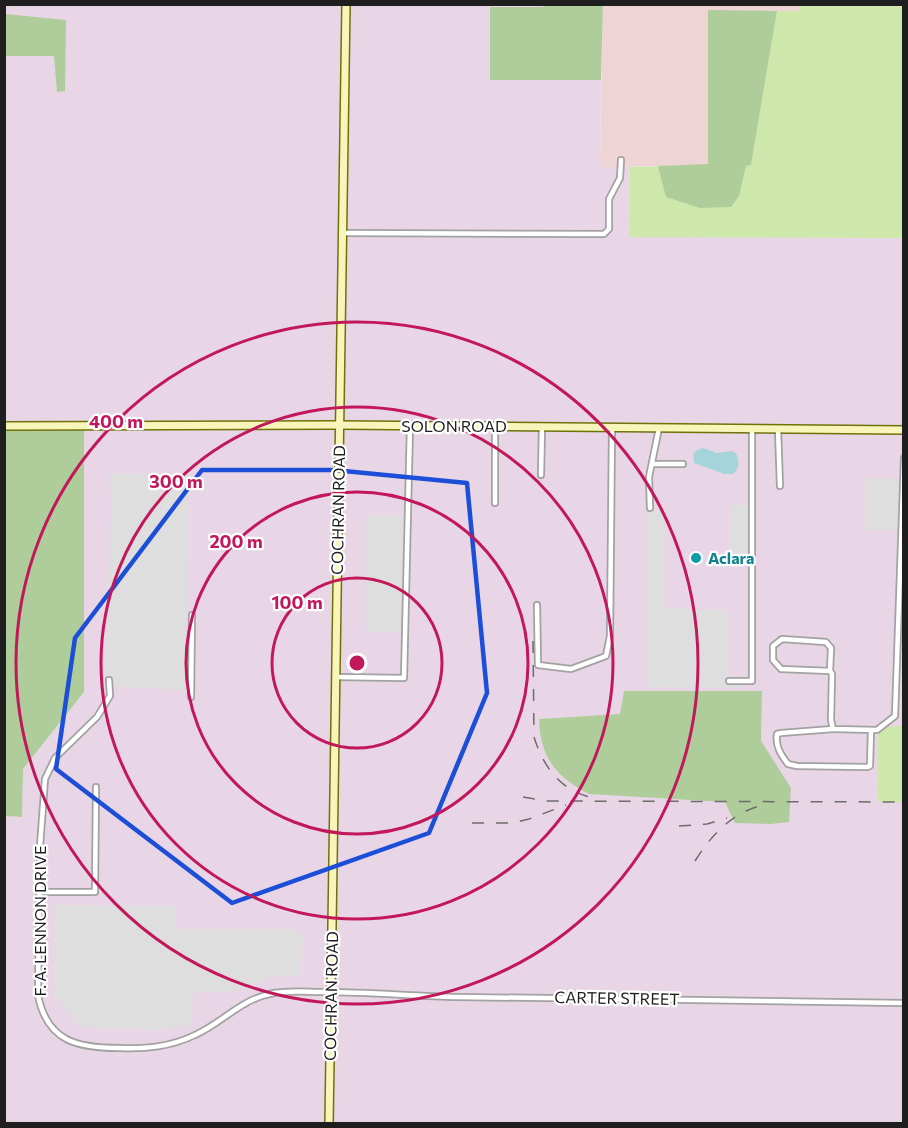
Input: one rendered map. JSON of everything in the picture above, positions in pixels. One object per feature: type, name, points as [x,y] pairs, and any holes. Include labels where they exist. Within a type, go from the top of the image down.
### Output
[{"type":"street","name":"COCHRAN ROAD","points":[[328,1124],[346,4]]},
{"type":"street","points":[[342,233],[604,234],[609,229],[609,199],[620,178],[621,160]]},
{"type":"street","name":"SOLON ROAD","points":[[4,426],[340,425],[903,430]]},
{"type":"street","points":[[336,677],[404,678],[410,426]]},
{"type":"street","points":[[495,426],[495,503]]},
{"type":"street","points":[[542,475],[543,427]]},
{"type":"street","points":[[537,605],[538,665],[571,669],[606,656],[610,636],[612,428]]},
{"type":"street","points":[[650,508],[649,477],[659,429]]},
{"type":"street","points":[[729,681],[752,681],[752,429]]},
{"type":"street","points":[[778,429],[780,486]]},
{"type":"street","points":[[871,730],[870,766],[867,767],[788,764],[777,746],[777,734],[833,729],[877,730],[895,716],[903,458]]},
{"type":"street","points":[[653,464],[683,464]]},
{"type":"street","points":[[190,697],[192,615]]},
{"type":"street","points":[[830,671],[781,669],[773,660],[773,646],[782,639],[826,642],[831,648],[833,729]]},
{"type":"street","name":"F. A. LENNON DRIVE","points":[[109,680],[111,696],[97,717],[55,758],[45,778],[39,892],[38,981],[40,1004],[47,1021],[60,1035],[81,1046],[132,1049],[160,1047],[196,1035],[235,1008],[258,996],[292,991],[331,992]]},
{"type":"street","points":[[39,892],[94,892],[96,787]]},
{"type":"street","name":"CARTER STREET","points":[[331,992],[903,1003]]},
{"type":"highlighted area","points":[[202,470],[334,470],[467,483],[487,693],[429,833],[232,903],[56,769],[75,638]]},
{"type":"shaded area","points":[[5,5],[544,5],[490,80],[601,80],[600,167],[630,167],[630,237],[903,238],[903,1123],[5,1124],[5,816],[22,817],[23,769],[84,692],[5,426]]},
{"type":"shaded area","points":[[603,5],[800,5],[800,11],[708,11],[708,165],[600,167]]},
{"type":"shaded area","points":[[109,473],[189,474],[185,690],[105,686],[111,499]]},
{"type":"shaded area","points":[[866,478],[899,479],[899,530],[866,530]]},
{"type":"shaded area","points":[[731,505],[748,505],[748,555],[730,555]]},
{"type":"shaded area","points":[[648,508],[663,508],[664,608],[728,610],[729,676],[742,676],[742,688],[648,687]]},
{"type":"shaded area","points":[[366,515],[408,516],[405,633],[365,631]]},
{"type":"shaded area","points":[[56,905],[175,906],[176,929],[294,929],[303,936],[299,976],[270,977],[233,992],[193,991],[192,1024],[159,1030],[81,1027],[54,994]]},
{"type":"green space","points":[[544,4],[603,5],[601,80],[490,80],[490,7],[543,7]]},
{"type":"green space","points":[[800,5],[903,5],[903,238],[629,237],[630,167],[751,165],[777,11],[800,11]]},
{"type":"green space","points":[[708,10],[777,11],[751,165],[746,166],[739,196],[731,207],[700,208],[666,197],[658,166],[708,164]]},
{"type":"green space","points":[[5,14],[66,20],[65,91],[57,92],[54,56],[5,56]]},
{"type":"green space","points":[[84,426],[84,692],[23,769],[22,817],[5,816],[5,427]]},
{"type":"green space","points":[[903,668],[903,802],[877,802],[878,734],[887,727],[902,726]]},
{"type":"green space","points":[[624,691],[762,691],[761,741],[791,788],[789,822],[735,823],[725,802],[589,794],[567,780],[559,773],[547,755],[540,732],[539,719],[620,714]]},
{"type":"water","points":[[703,448],[717,453],[731,451],[736,453],[737,469],[733,474],[724,474],[694,463],[693,454]]},
{"type":"railway","points":[[533,641],[534,737],[538,748],[542,758],[561,783],[579,794],[590,797]]},
{"type":"railway","points":[[523,797],[546,801],[904,802]]},
{"type":"railway","points":[[472,823],[513,823],[566,805]]},
{"type":"railway","points":[[695,861],[723,826],[741,814],[762,805]]},
{"type":"railway","points":[[679,826],[707,824],[727,818]]},
{"type":"place","name":"Aclara","points":[[696,558]]}]
